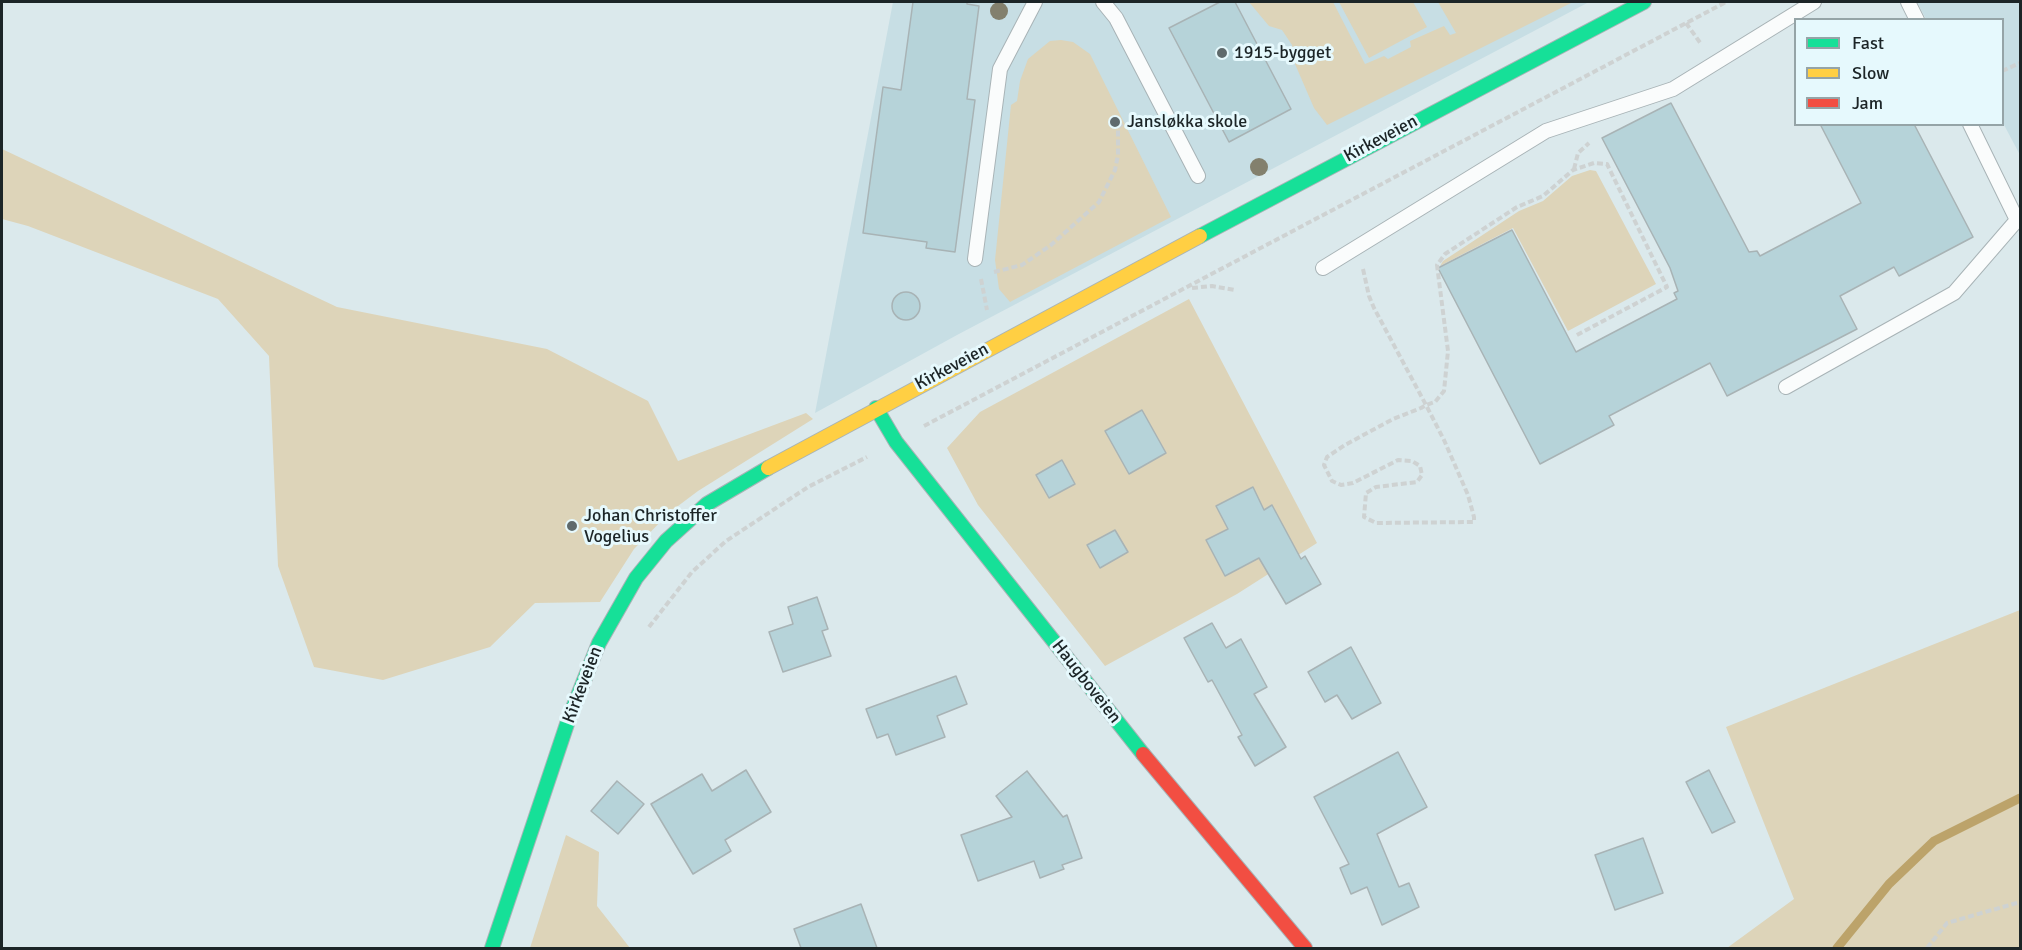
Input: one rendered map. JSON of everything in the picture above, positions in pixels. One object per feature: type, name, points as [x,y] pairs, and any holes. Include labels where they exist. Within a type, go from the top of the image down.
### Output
[{"type":"main road","name":"Kirkeveien","points":[[492,948],[569,718],[599,644],[636,578],[666,541],[716,497],[876,408],[1644,2]]},
{"type":"main road","name":"Haugboveien","points":[[876,408],[896,442],[1181,802],[1305,948]]},
{"type":"lane","points":[[975,259],[1000,69],[1035,2]]},
{"type":"lane","points":[[1103,2],[1116,18],[1198,176]]},
{"type":"lane","points":[[1323,268],[1546,131],[1673,88],[1814,2]]},
{"type":"lane","points":[[1908,2],[1916,18]]},
{"type":"lane","points":[[1786,387],[1954,293],[2019,219],[1971,126]]},
{"type":"path","points":[[918,429],[1189,288],[1726,2]]},
{"type":"path","points":[[2004,70],[2020,63]]},
{"type":"path","points":[[982,282],[994,272],[1022,265],[1052,245],[1100,202],[1115,170],[1118,155],[1118,127],[1125,122]]},
{"type":"path","points":[[1352,251],[1363,268],[1374,308],[1426,405],[1444,440],[1468,495],[1474,522],[1376,523],[1364,517],[1363,506],[1366,493],[1376,487],[1417,482],[1422,476],[1420,466],[1412,461],[1398,460],[1353,483],[1341,485],[1327,474],[1324,465],[1327,457],[1393,419],[1426,405],[1435,402],[1444,392],[1448,375],[1448,351],[1437,265],[1445,254],[1517,207],[1543,196],[1573,170],[1594,163],[1607,164],[1667,287],[1575,336]]},
{"type":"path","points":[[975,259],[989,318]]},
{"type":"path","points":[[1189,288],[1212,286],[1235,290]]},
{"type":"path","points":[[644,635],[686,580],[726,540],[808,487],[871,455]]},
{"type":"path","points":[[1927,948],[1947,923],[2020,902]]},
{"type":"shaded area","name":"Jansløkka skole","points":[[893,2],[1589,2],[957,335],[815,413]]},
{"type":"shaded area","points":[[1249,2],[1333,2],[1365,64],[1384,56],[1388,59],[1411,47],[1410,41],[1444,26],[1450,35],[1456,33],[1438,2],[1573,2],[1327,125],[1314,108],[1295,64],[1292,45],[1282,30],[1269,26]]},
{"type":"shaded area","points":[[1339,2],[1413,2],[1427,27],[1369,58]]},
{"type":"shaded area","points":[[1917,2],[2020,2],[2020,155],[2004,125],[2004,18],[1925,18]]},
{"type":"shaded area","points":[[1050,41],[1073,42],[1090,54],[1171,217],[1010,302],[999,289],[995,260],[1011,105],[1017,101],[1020,81],[1028,59]]},
{"type":"shaded area","points":[[2,149],[337,307],[547,349],[648,401],[678,461],[806,413],[813,419],[698,491],[670,512],[634,549],[600,602],[535,603],[490,647],[383,680],[314,667],[278,566],[269,356],[218,299],[28,226],[2,219]]},
{"type":"shaded area","points":[[1590,170],[1596,171],[1656,284],[1568,331],[1513,228],[1440,266],[1443,261],[1519,211],[1543,201],[1572,176]]},
{"type":"shaded area","points":[[1189,299],[1317,543],[1237,594],[1105,666],[978,505],[947,448],[980,412]]},
{"type":"shaded area","points":[[2020,610],[2020,948],[1727,948],[1794,899],[1726,727]]},
{"type":"shaded area","points":[[566,835],[599,852],[597,906],[630,948],[530,948]]},
{"type":"building","points":[[913,2],[967,2],[967,4],[979,6],[967,99],[975,100],[955,252],[926,248],[927,242],[863,233],[883,87],[901,90]]},
{"type":"building","name":"1915-bygget","points":[[1220,2],[1235,2],[1291,109],[1229,142],[1169,28]]},
{"type":"building","points":[[1671,103],[1749,252],[1757,251],[1760,256],[1861,203],[1821,126],[1915,126],[1973,237],[1899,276],[1894,267],[1840,296],[1857,329],[1727,396],[1710,363],[1609,416],[1614,425],[1540,464],[1438,268],[1512,230],[1576,352],[1677,299],[1674,293],[1678,291],[1670,268],[1602,138]]},
{"type":"building","points":[[906,292],[916,296],[920,306],[916,316],[906,320],[896,316],[892,306],[896,296]]},
{"type":"building","points":[[1142,410],[1166,453],[1129,474],[1105,431]]},
{"type":"building","points":[[1062,460],[1075,484],[1049,498],[1036,475]]},
{"type":"building","points":[[1253,487],[1264,510],[1272,505],[1301,559],[1305,556],[1321,584],[1286,604],[1259,558],[1225,576],[1206,540],[1228,529],[1216,506]]},
{"type":"building","points":[[1115,530],[1128,552],[1100,568],[1087,545]]},
{"type":"building","points":[[817,597],[828,629],[822,631],[831,656],[783,672],[769,632],[793,624],[788,607]]},
{"type":"building","points":[[1212,623],[1226,648],[1241,639],[1267,687],[1254,694],[1286,747],[1255,766],[1238,737],[1242,735],[1212,680],[1208,682],[1184,638]]},
{"type":"building","points":[[1351,647],[1381,703],[1352,719],[1337,695],[1325,702],[1308,672]]},
{"type":"building","points":[[956,676],[967,704],[937,716],[945,737],[896,755],[888,734],[877,738],[866,709]]},
{"type":"building","points":[[1398,752],[1427,807],[1377,834],[1399,887],[1409,883],[1419,907],[1382,925],[1367,887],[1351,894],[1340,868],[1349,864],[1314,797]]},
{"type":"building","points":[[746,770],[771,812],[725,840],[731,851],[693,874],[651,804],[702,774],[712,791]]},
{"type":"building","points":[[1709,770],[1735,822],[1712,833],[1686,782]]},
{"type":"building","points":[[1027,771],[1063,817],[1067,815],[1082,858],[1062,865],[1064,869],[1040,878],[1034,861],[978,881],[961,835],[1012,817],[996,796]]},
{"type":"building","points":[[617,781],[644,804],[618,834],[591,811]]},
{"type":"building","points":[[1643,838],[1663,893],[1615,910],[1595,855]]},
{"type":"building","points":[[861,904],[877,948],[801,948],[794,929]]},
{"type":"waterway","points":[[1837,948],[1889,884],[1934,841],[2020,798]]},
{"type":"traffic: fast","points":[[1200,236],[1644,2]]},
{"type":"traffic: fast","points":[[876,408],[896,442],[1143,754]]},
{"type":"traffic: fast","points":[[492,948],[569,718],[599,643],[636,578],[666,541],[707,504],[768,468]]},
{"type":"traffic: slow","points":[[768,468],[1200,236]]},
{"type":"traffic: jam","points":[[1143,754],[1305,948]]},
{"type":"place","name":"1915-bygget","points":[[1222,53]]},
{"type":"place","name":"Jansløkka skole","points":[[1115,122]]},
{"type":"place","name":"Johan Christoffer Vogelius","points":[[572,526]]}]
